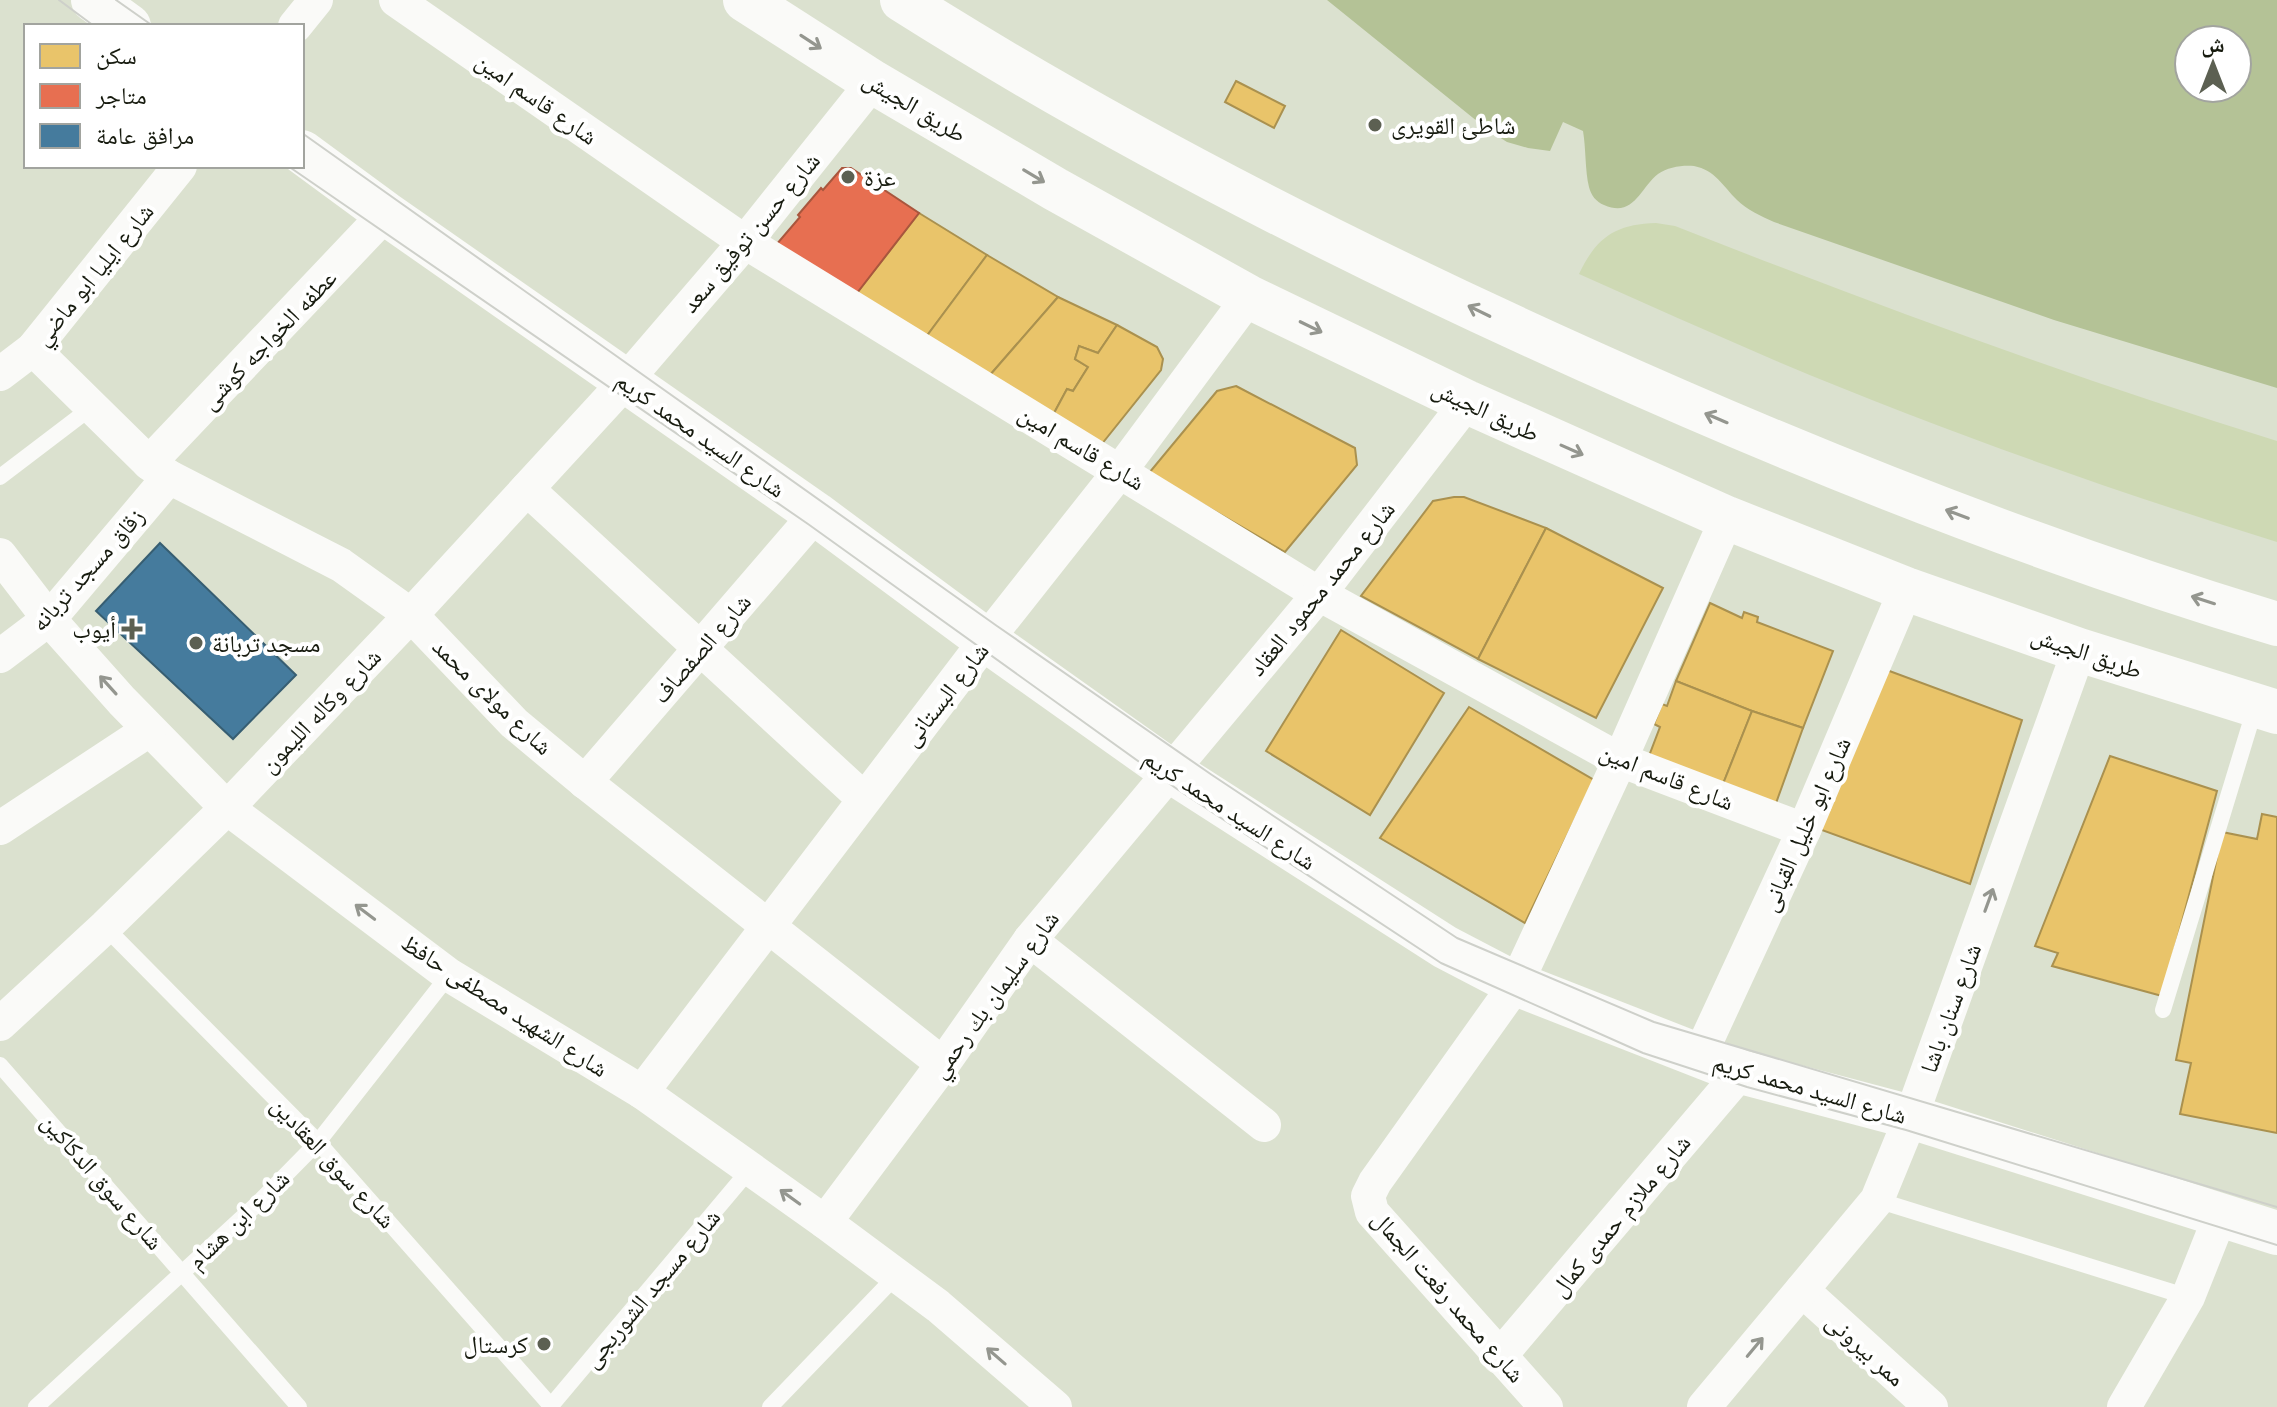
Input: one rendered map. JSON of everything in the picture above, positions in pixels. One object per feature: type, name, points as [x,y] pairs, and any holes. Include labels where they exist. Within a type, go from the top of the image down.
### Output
[{"type":"main road","points":[[93,0],[126,24]]},
{"type":"main road","points":[[902,0],[1075,103],[1217,181],[1508,325],[1771,442],[1887,488],[2121,573],[2277,624]]},
{"type":"main road","name":"طريق الجيش","points":[[750,1],[873,82],[1055,189],[1249,297],[1467,402],[1727,518],[1906,589],[2079,650],[2266,709]]},
{"type":"main road","name":"شارع السيد محمد كريم","points":[[304,153],[816,514],[1172,772],[1445,947],[1516,984],[1741,1072],[1911,1117],[2277,1233]]},
{"type":"street","points":[[297,24],[316,0]]},
{"type":"street","name":"شارع قاسم امين","points":[[396,0],[745,242],[1319,594],[1620,760],[1804,830]]},
{"type":"street","name":"شارع حسن توفيق سعد","points":[[625,382],[745,242],[873,82]]},
{"type":"street","name":"شارع ايليا ابو ماضي","points":[[0,374],[33,349],[178,168]]},
{"type":"street","name":"عطفه الخواجه كوشى","points":[[159,470],[385,213]]},
{"type":"street","name":"شارع البستانى","points":[[642,1092],[986,640],[1120,471],[1249,297]]},
{"type":"street","name":"شارع مولاى محمد","points":[[33,349],[159,470],[341,565],[411,615],[514,723],[943,1064]]},
{"type":"street","name":"شارع وكاله الليمون","points":[[0,1024],[227,808],[411,615],[625,382]]},
{"type":"street","name":"شارع محمد محمود العقاد","points":[[1172,772],[1319,594],[1467,402]]},
{"type":"street","name":"زقاق مسجد تربانه","points":[[0,656],[49,619],[159,470]]},
{"type":"street","points":[[527,489],[864,799]]},
{"type":"street","name":"شارع الصفصاف","points":[[585,782],[816,514]]},
{"type":"street","name":"شارع محمد رفعت الجمال","points":[[1546,1407],[1372,1212],[1368,1196],[1516,984],[1727,518]]},
{"type":"street","name":"شارع الشهيد مصطفى حافظ","points":[[0,555],[49,619],[149,730],[227,808],[449,975],[642,1092],[751,1168],[938,1306],[1055,1407]]},
{"type":"street","name":"شارع ابو خليل القبانى","points":[[1699,1057],[1804,830],[1906,589]]},
{"type":"street","name":"شارع سنان باشا","points":[[1704,1407],[1877,1200],[1911,1117],[2079,650]]},
{"type":"street","points":[[0,828],[149,730]]},
{"type":"street","name":"شارع سليمان بك رحمي","points":[[825,1222],[943,1064],[1030,940],[1172,772]]},
{"type":"street","points":[[1030,940],[1264,1125]]},
{"type":"street","name":"شارع ملازم حمدى كمال","points":[[1499,1357],[1741,1072]]},
{"type":"street","points":[[2124,1407],[2188,1297],[2221,1214]]},
{"type":"street","name":"ممر بيرونى","points":[[1802,1290],[1931,1407]]},
{"type":"lane","points":[[0,477],[92,407]]},
{"type":"lane","points":[[2163,1010],[2266,709]]},
{"type":"lane","name":"شارع سوق العقادين","points":[[105,927],[318,1142],[551,1407]]},
{"type":"lane","name":"شارع ابن هشام","points":[[36,1407],[256,1205],[318,1142],[449,975]]},
{"type":"lane","name":"شارع سوق الدكاكين","points":[[0,1065],[299,1407]]},
{"type":"lane","name":"شارع مسجد الشوربجى","points":[[551,1407],[751,1168]]},
{"type":"lane","points":[[1877,1200],[2188,1297]]},
{"type":"lane","points":[[770,1407],[897,1275]]},
{"type":"shaded area","points":[[1327,0],[2277,0],[2277,388],[2054,320],[1774,222],[1745,207],[1713,175],[1694,166],[1675,167],[1658,174],[1630,205],[1614,208],[1604,205],[1594,198],[1589,187],[1583,131],[1563,122],[1550,151],[1507,142]]},
{"type":"shaded area","points":[[1656,223],[1675,226],[2049,366],[2277,441],[2277,542],[1960,434],[1774,360],[1579,274],[1592,251],[1608,235],[1629,226]]},
{"type":"building: سكن","points":[[1236,81],[1285,106],[1274,128],[1225,102]]},
{"type":"building: سكن","points":[[919,213],[987,255],[926,337],[857,293]]},
{"type":"building: سكن","points":[[987,255],[1058,297],[990,375],[926,337]]},
{"type":"building: سكن","points":[[1058,297],[1117,325],[1098,353],[1079,346],[1075,359],[1088,367],[1073,391],[1067,389],[1053,415],[990,375]]},
{"type":"building: سكن","points":[[1117,325],[1157,347],[1163,359],[1161,370],[1101,445],[1053,415],[1067,389],[1073,391],[1088,367],[1075,359],[1079,346],[1098,353]]},
{"type":"building: سكن","points":[[1236,386],[1355,448],[1357,465],[1285,552],[1149,473],[1217,391]]},
{"type":"building: سكن","points":[[1464,497],[1546,528],[1478,659],[1361,596],[1433,501]]},
{"type":"building: سكن","points":[[1546,528],[1663,588],[1596,718],[1478,659]]},
{"type":"building: سكن","points":[[1710,603],[1742,618],[1744,612],[1758,617],[1757,622],[1833,651],[1803,728],[1676,681]]},
{"type":"building: سكن","points":[[1341,630],[1444,693],[1370,815],[1266,751]]},
{"type":"building: سكن","points":[[1884,669],[2022,720],[1970,884],[1819,829]]},
{"type":"building: سكن","points":[[1676,681],[1752,711],[1723,784],[1649,756],[1660,727],[1654,724],[1662,704],[1667,706]]},
{"type":"building: سكن","points":[[1469,707],[1594,780],[1525,923],[1380,838]]},
{"type":"building: سكن","points":[[1752,711],[1803,728],[1775,806],[1723,784]]},
{"type":"building: سكن","points":[[2110,756],[2217,791],[2162,996],[2052,966],[2058,953],[2035,946]]},
{"type":"building: سكن","points":[[2262,814],[2277,817],[2277,1133],[2180,1114],[2191,1063],[2176,1060],[2222,832],[2257,839]]},
{"type":"building: متاجر","points":[[842,168],[851,168],[919,213],[857,293],[776,245],[821,188],[823,190]]},
{"type":"building: مرافق عامة","name":"مسجد تربانة","points":[[160,543],[296,675],[233,739],[96,611]]},
{"type":"tram line","points":[[59,0],[91,24]]},
{"type":"tram line","points":[[116,0],[150,24]]},
{"type":"tram line","points":[[304,134],[997,626],[1212,775],[1457,938],[1654,1022],[2277,1207]]},
{"type":"tram line","points":[[291,168],[808,524],[1177,789],[1441,963],[1643,1053],[1747,1087],[1906,1130],[2277,1245]]},
{"type":"place","name":"شاطئ القويرى","points":[[1375,125]]},
{"type":"place","name":"عزة","points":[[848,177]]},
{"type":"place","name":"أيوب","points":[[132,629]]},
{"type":"place","name":"مسجد تربانة","points":[[196,643]]},
{"type":"place","name":"كرستال","points":[[544,1344]]}]
